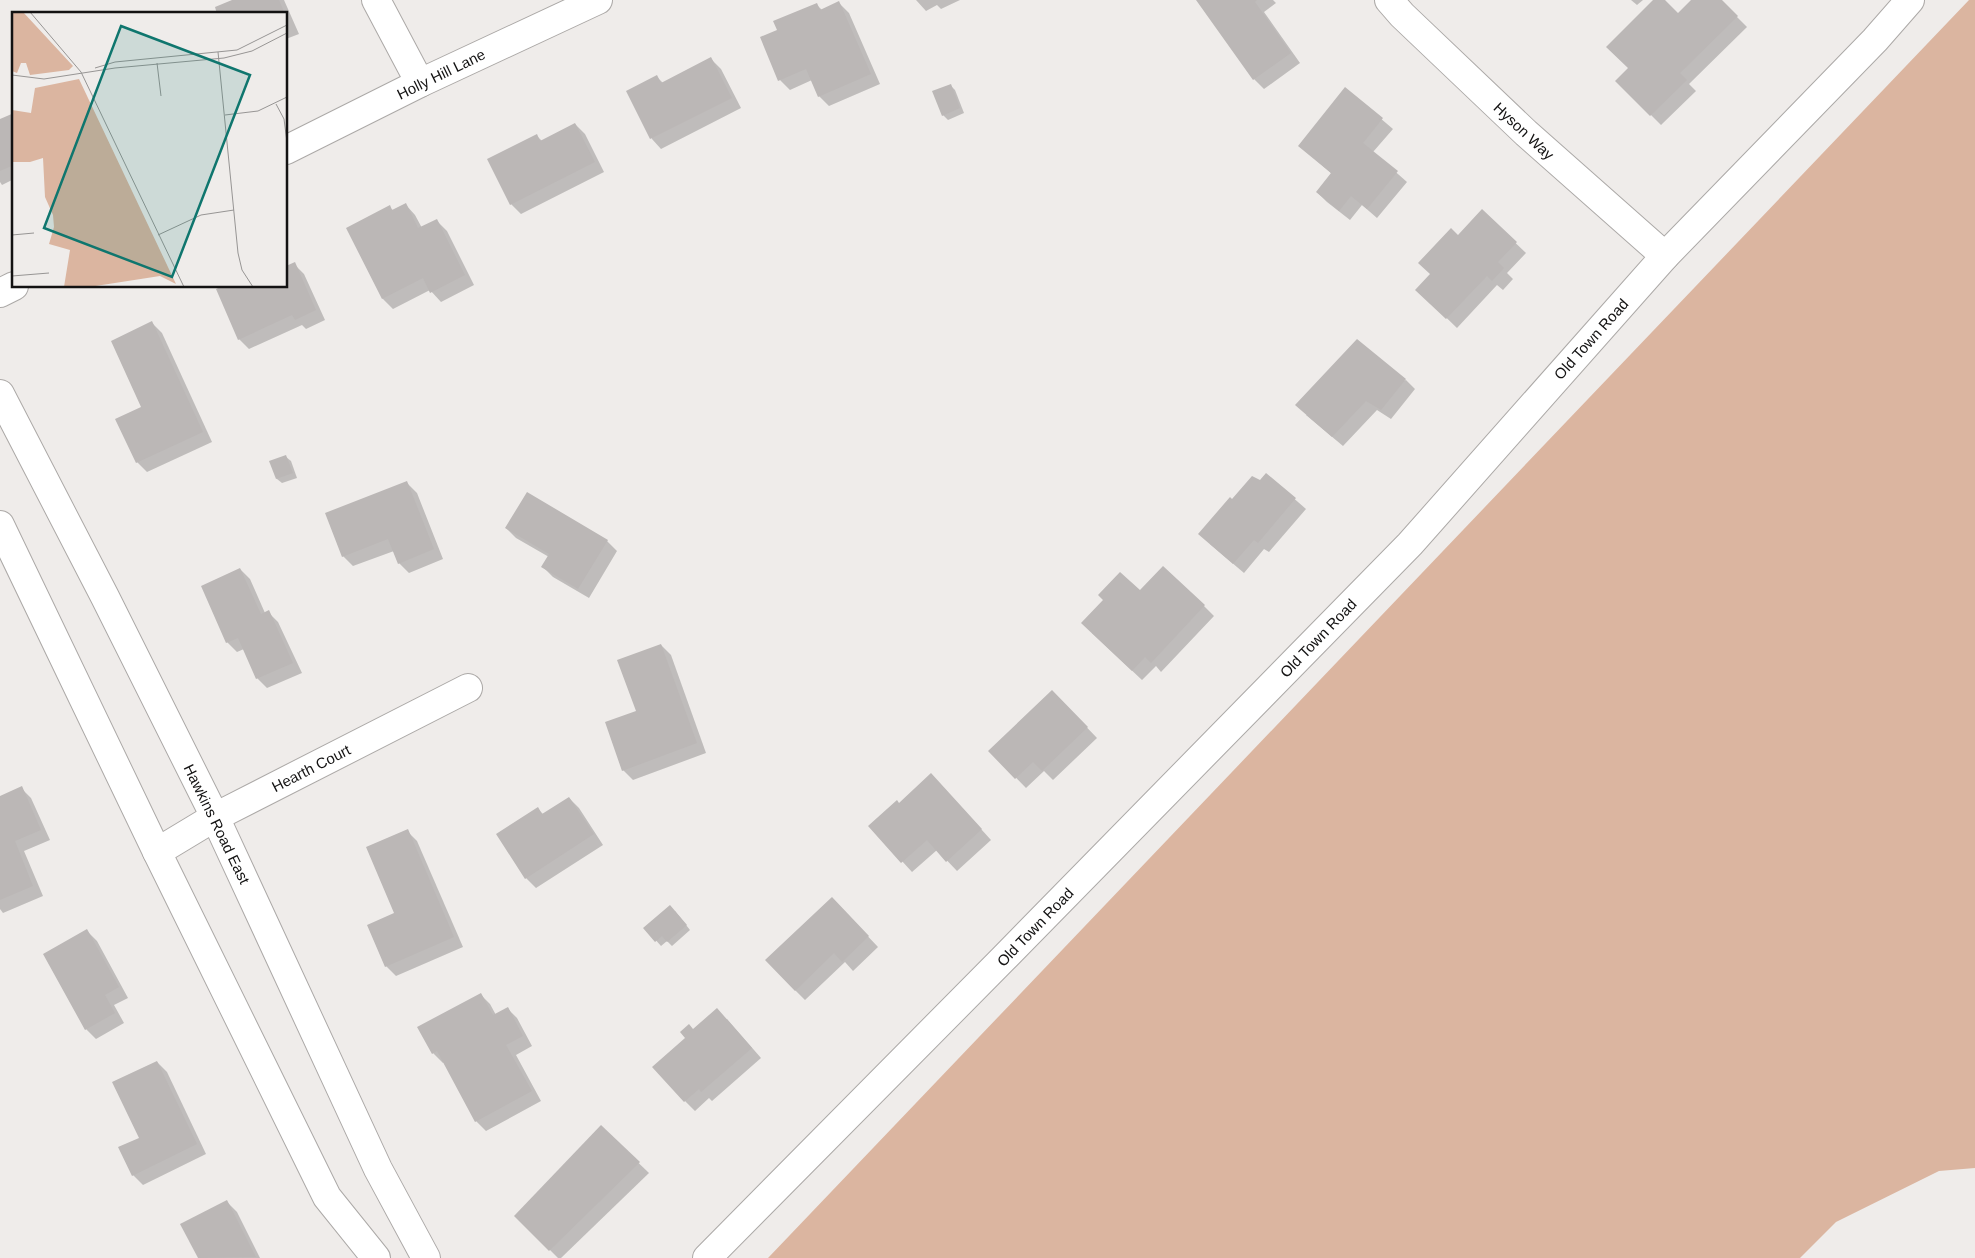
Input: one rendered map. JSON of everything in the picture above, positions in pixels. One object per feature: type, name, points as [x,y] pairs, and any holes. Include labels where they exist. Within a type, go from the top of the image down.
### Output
[{"type":"street","points":[[376,0],[420,83]]},
{"type":"street","name":"Holly Hill Lane","points":[[288,149],[420,83],[598,0]]},
{"type":"street","name":"Hyson Way","points":[[1389,0],[1402,15],[1526,133],[1665,256]]},
{"type":"street","name":"Old Town Road","points":[[707,1258],[1004,959],[1410,544],[1665,256],[1876,40],[1910,0]]},
{"type":"street","points":[[0,293],[12,287]]},
{"type":"street","name":"Hawkins Road East","points":[[0,394],[105,597],[215,817],[378,1169],[426,1258]]},
{"type":"street","points":[[0,525],[157,852],[327,1197],[376,1258]]},
{"type":"street","name":"Hearth Court","points":[[157,852],[215,817],[468,688]]},
{"type":"shaded area","points":[[1969,0],[1975,0],[1975,1168],[1939,1171],[1836,1222],[1800,1258],[768,1258]]},
{"type":"building","points":[[232,0],[279,0],[284,12],[216,12],[215,7]]},
{"type":"building","points":[[1196,0],[1257,0],[1255,2],[1291,53],[1253,80]]},
{"type":"building","points":[[1653,0],[1665,0],[1678,13],[1691,0],[1722,0],[1738,16],[1680,73],[1687,80],[1650,116],[1615,81],[1628,68],[1606,47]]},
{"type":"building","points":[[839,1],[871,74],[818,97],[806,69],[778,81],[760,37],[777,30],[773,21],[817,3],[820,10]]},
{"type":"building","points":[[711,57],[732,98],[650,139],[626,91],[657,75],[661,83]]},
{"type":"building","points":[[951,84],[960,108],[942,116],[932,91]]},
{"type":"building","points":[[1345,87],[1383,118],[1363,143],[1398,171],[1367,209],[1351,196],[1339,211],[1316,192],[1331,173],[1298,146]]},
{"type":"building","points":[[12,114],[12,166],[0,171],[0,119]]},
{"type":"building","points":[[575,123],[595,162],[510,205],[487,159],[537,134],[540,141]]},
{"type":"building","points":[[406,203],[418,228],[437,219],[465,275],[430,293],[423,278],[382,299],[346,228],[390,205],[392,210]]},
{"type":"building","points":[[1482,209],[1517,242],[1498,262],[1504,268],[1492,281],[1487,276],[1446,319],[1415,290],[1430,274],[1418,263],[1451,228],[1458,235]]},
{"type":"building","points":[[295,262],[316,310],[295,320],[292,315],[238,340],[216,289],[288,288],[288,265]]},
{"type":"building","points":[[152,321],[203,432],[136,463],[115,419],[141,407],[111,341]]},
{"type":"building","points":[[1357,339],[1406,379],[1381,410],[1366,401],[1332,437],[1295,405]]},
{"type":"building","points":[[286,455],[293,473],[276,479],[269,461]]},
{"type":"building","points":[[1266,473],[1296,498],[1258,543],[1254,540],[1233,564],[1198,534],[1230,497],[1232,499],[1252,476],[1260,480]]},
{"type":"building","points":[[407,481],[434,549],[398,564],[388,539],[342,557],[325,513]]},
{"type":"building","points":[[527,492],[608,540],[578,589],[541,567],[549,554],[505,528]]},
{"type":"building","points":[[1163,566],[1205,605],[1151,663],[1145,657],[1132,671],[1081,623],[1103,600],[1098,595],[1120,572],[1140,590]]},
{"type":"building","points":[[240,568],[261,614],[269,610],[293,663],[256,679],[238,638],[226,643],[201,586]]},
{"type":"building","points":[[661,644],[697,743],[622,771],[605,722],[636,711],[617,660]]},
{"type":"building","points":[[1052,690],[1088,727],[1042,771],[1033,762],[1015,779],[988,751]]},
{"type":"building","points":[[931,773],[982,829],[946,862],[927,840],[901,863],[868,826],[897,800],[899,803]]},
{"type":"building","points":[[22,786],[41,830],[15,841],[33,886],[0,900],[0,796]]},
{"type":"building","points":[[569,797],[594,834],[525,879],[496,834],[538,807],[542,814]]},
{"type":"building","points":[[408,829],[454,937],[385,967],[367,925],[394,913],[366,847]]},
{"type":"building","points":[[832,897],[869,936],[842,962],[834,953],[795,991],[765,960]]},
{"type":"building","points":[[670,905],[687,925],[667,942],[662,936],[655,942],[643,928]]},
{"type":"building","points":[[87,929],[119,987],[105,995],[115,1013],[85,1030],[43,954]]},
{"type":"building","points":[[481,993],[493,1015],[508,1007],[523,1036],[506,1045],[532,1091],[475,1122],[437,1051],[432,1054],[417,1027]]},
{"type":"building","points":[[717,1008],[752,1048],[701,1092],[699,1089],[684,1102],[652,1067],[685,1038],[680,1032],[689,1024],[693,1029]]},
{"type":"building","points":[[157,1061],[197,1144],[132,1176],[118,1147],[139,1138],[112,1082]]},
{"type":"building","points":[[601,1125],[640,1162],[549,1251],[514,1216]]},
{"type":"building","points":[[227,1200],[256,1257],[198,1258],[180,1224]]}]
